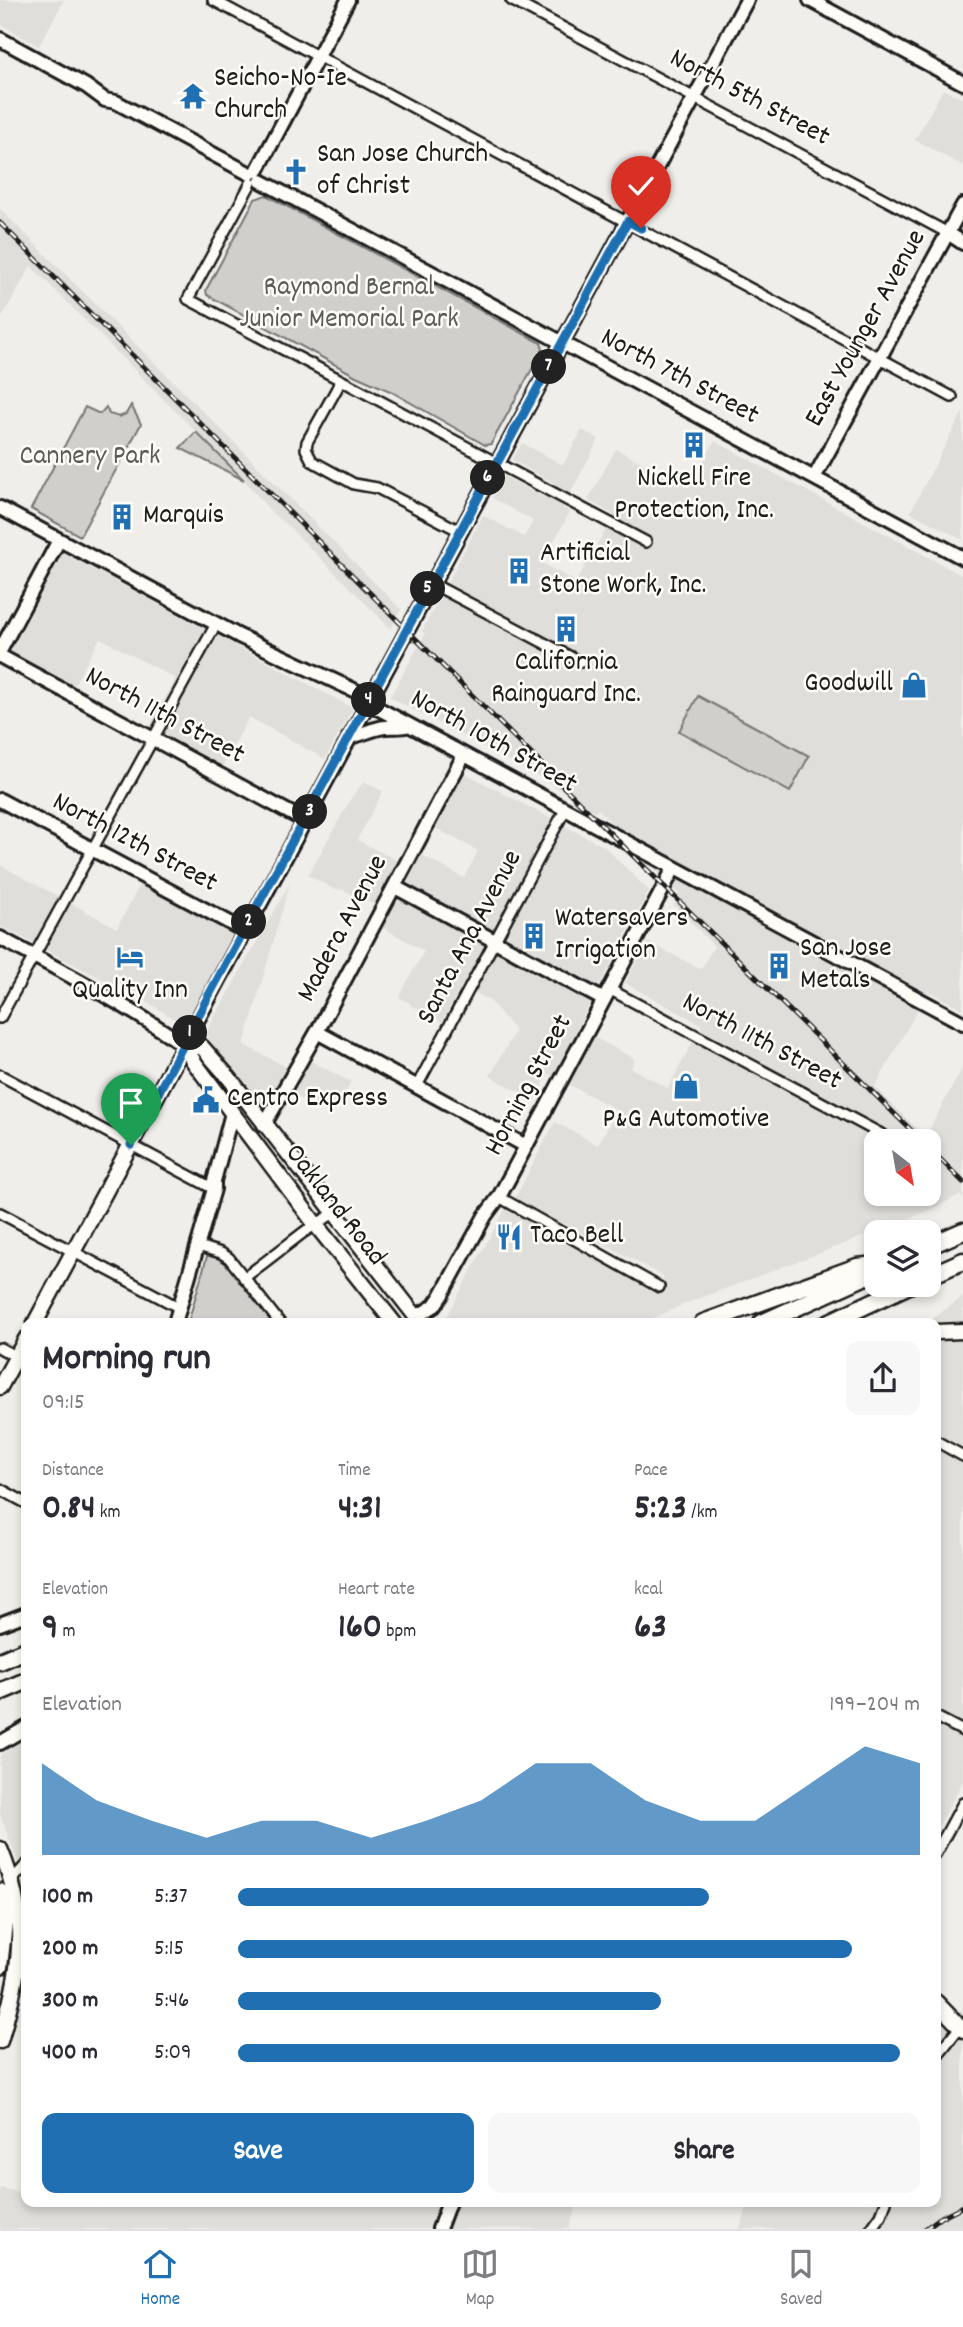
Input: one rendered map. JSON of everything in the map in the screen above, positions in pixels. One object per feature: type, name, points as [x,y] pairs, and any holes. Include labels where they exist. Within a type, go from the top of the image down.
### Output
[{"type":"highway","points":[[941,1241],[963,1231]]},
{"type":"highway","points":[[941,1271],[963,1261]]},
{"type":"highway","points":[[716,1318],[864,1266]]},
{"type":"highway","points":[[773,1318],[864,1276]]},
{"type":"highway","points":[[850,1317],[887,1297]]},
{"type":"highway","points":[[0,1661],[21,1652]]},
{"type":"highway","points":[[0,1692],[21,1683]]},
{"type":"main road","name":"Oakland Road","points":[[184,1045],[316,1225],[390,1318]]},
{"type":"main road","name":"Oakland Road","points":[[184,1045],[202,1047],[417,1318]]},
{"type":"main road","points":[[38,1318],[184,1045]]},
{"type":"main road","points":[[941,1332],[963,1331]]},
{"type":"main road","points":[[0,1387],[21,1360]]},
{"type":"main road","points":[[0,1849],[12,1880],[19,1917],[20,1955],[14,1993],[0,2041]]},
{"type":"main road","points":[[0,1891],[5,1922],[0,1967]]},
{"type":"main road","points":[[941,2007],[961,2029]]},
{"type":"street","points":[[213,0],[952,397]]},
{"type":"street","points":[[348,0],[188,299],[646,542]]},
{"type":"street","name":"North 5th Street","points":[[511,0],[963,243]]},
{"type":"street","points":[[0,937],[153,1023],[184,1045],[747,0]]},
{"type":"street","points":[[810,0],[963,83]]},
{"type":"street","name":"North 7th Street","points":[[0,39],[86,86],[104,100],[116,102],[963,558]]},
{"type":"street","name":"East Younger Avenue","points":[[814,478],[963,205]]},
{"type":"street","points":[[341,380],[307,442],[306,449],[312,461],[354,484],[377,488],[460,531]]},
{"type":"street","name":"North 10th Street","points":[[0,508],[216,624],[360,693],[368,702],[409,725],[963,1023]]},
{"type":"street","points":[[0,651],[59,540]]},
{"type":"street","points":[[431,583],[580,662]]},
{"type":"street","points":[[0,1018],[216,624]]},
{"type":"street","name":"North 11th Street","points":[[0,656],[305,821]]},
{"type":"street","points":[[349,737],[385,727],[400,728],[409,725]]},
{"type":"street","name":"Madera Avenue","points":[[264,1125],[317,1032],[464,755]]},
{"type":"street","name":"North 12th Street","points":[[0,800],[244,931]]},
{"type":"street","name":"Santa Ana Avenue","points":[[417,1086],[565,810]]},
{"type":"street","name":"Horning Street","points":[[421,1318],[441,1296],[485,1216],[499,1197],[674,868]]},
{"type":"street","name":"North 11th Street","points":[[395,887],[871,1129]]},
{"type":"street","points":[[317,1032],[526,1146]]},
{"type":"street","points":[[0,1075],[214,1189]]},
{"type":"street","points":[[177,1318],[214,1189],[232,1113]]},
{"type":"street","points":[[499,1197],[659,1287]]},
{"type":"street","points":[[0,1213],[180,1308]]},
{"type":"street","points":[[244,1278],[334,1213]]},
{"type":"street","points":[[198,1246],[221,1252],[229,1258],[276,1318]]},
{"type":"street","points":[[0,1348],[21,1360]]},
{"type":"street","points":[[941,1444],[963,1456]]},
{"type":"street","points":[[0,1489],[21,1500]]},
{"type":"street","points":[[0,1624],[21,1617]]},
{"type":"street","points":[[941,1720],[963,1731]]},
{"type":"street","points":[[0,1743],[21,1731]]},
{"type":"street","points":[[941,1844],[963,1803]]},
{"type":"street","points":[[12,1880],[21,1870]]},
{"type":"street","points":[[941,2051],[961,2029]]},
{"type":"street","points":[[439,2229],[447,2207]]},
{"type":"street","points":[[871,2229],[884,2207]]},
{"type":"shaded area","points":[[0,0],[64,0],[39,46],[0,24]]},
{"type":"shaded area","points":[[943,89],[963,99],[963,166],[915,140]]},
{"type":"shaded area","points":[[0,209],[401,609],[391,629],[273,514],[244,480],[31,266],[0,321]]},
{"type":"shaded area","points":[[963,412],[963,540],[910,512]]},
{"type":"shaded area","points":[[582,430],[599,439],[563,507],[570,512],[542,563],[576,582],[614,515],[588,500],[616,449],[689,487],[715,441],[963,576],[963,1009],[928,991],[875,1087],[917,1129],[864,1129],[864,1206],[937,1206],[907,1220],[864,1220],[864,1236],[654,1318],[446,1318],[505,1209],[655,1291],[664,1277],[514,1200],[555,1122],[598,1145],[617,1110],[549,1074],[534,1100],[490,1076],[515,1031],[489,1000],[462,985],[442,1022],[413,1006],[410,1007],[411,1004],[399,997],[424,951],[382,927],[390,912],[341,889],[335,890],[308,875],[353,795],[364,782],[383,791],[357,840],[410,867],[418,853],[464,878],[478,851],[432,826],[461,771],[605,847],[649,891],[577,1028],[635,1059],[631,1068],[668,1088],[702,1025],[625,983],[648,942],[701,969],[714,946],[674,905],[679,894],[598,809],[596,812],[543,779],[390,697],[425,634],[422,631],[483,515],[524,537],[533,521],[492,498],[504,476],[545,498],[554,483],[512,460],[522,443],[563,465]]},
{"type":"shaded area","points":[[63,553],[353,708],[325,759],[249,717],[221,769],[148,730],[176,679],[100,638],[72,689],[9,655]]},
{"type":"shaded area","points":[[0,865],[117,928],[141,882],[239,933],[183,1025],[154,1006],[0,926]]},
{"type":"shaded area","points":[[290,883],[244,1045],[302,1075],[311,1061],[351,1082],[333,1115],[293,1095],[282,1079],[270,1100],[263,1105],[254,1100],[205,1034]]},
{"type":"shaded area","points":[[963,1067],[963,1198],[960,1195],[942,1203],[942,1129],[929,1129]]},
{"type":"shaded area","points":[[963,1297],[963,1781],[941,1821],[941,1318],[933,1318]]},
{"type":"shaded area","points":[[21,1741],[21,1878],[20,1867],[0,1815],[0,1755]]},
{"type":"shaded area","points":[[963,2009],[963,2229],[740,2229],[747,2207],[941,2207],[941,2024]]},
{"type":"shaded area","points":[[0,2188],[21,2192],[21,2207],[576,2207],[569,2229],[0,2229]]},
{"type":"green space","name":"Raymond Bernal Junior Memorial Park","points":[[266,195],[541,343],[543,349],[491,444],[485,445],[390,391],[356,376],[207,295],[206,290],[255,199]]},
{"type":"green space","name":"Cannery Park","points":[[131,405],[141,424],[80,536],[31,509],[85,407],[100,414],[106,407],[109,414],[119,417],[126,414]]},
{"type":"green space","points":[[196,432],[244,480],[180,448]]},
{"type":"green space","points":[[698,696],[809,756],[790,792],[679,731]]},
{"type":"green space","points":[[208,1253],[225,1260],[271,1318],[189,1318]]},
{"type":"railway","points":[[0,223],[910,1129]]},
{"type":"railway","points":[[942,1161],[963,1182]]},
{"type":"railway","points":[[925,2229],[963,2206]]},
{"type":"place","name":"Seicho-No-Ie Church","points":[[193,96]]},
{"type":"place","name":"San Jose Church of Christ","points":[[296,172]]},
{"type":"place","name":"Nickell Fire Protection, Inc.","points":[[694,445]]},
{"type":"place","name":"Marquis","points":[[122,517]]},
{"type":"place","name":"Artificial Stone Work, Inc.","points":[[519,571]]},
{"type":"place","name":"California Rainguard Inc.","points":[[566,629]]},
{"type":"place","name":"Goodwill","points":[[914,685]]},
{"type":"place","name":"Watersavers Irrigation","points":[[534,936]]},
{"type":"place","name":"Quality Inn","points":[[130,957]]},
{"type":"place","name":"San Jose Metals","points":[[779,966]]},
{"type":"place","name":"P&G Automotive","points":[[686,1086]]},
{"type":"place","name":"Centro Express","points":[[206,1100]]},
{"type":"place","name":"Taco Bell","points":[[509,1237]]},
{"type":"route","points":[[131,1145],[208,997],[628,221],[641,228]]}]
